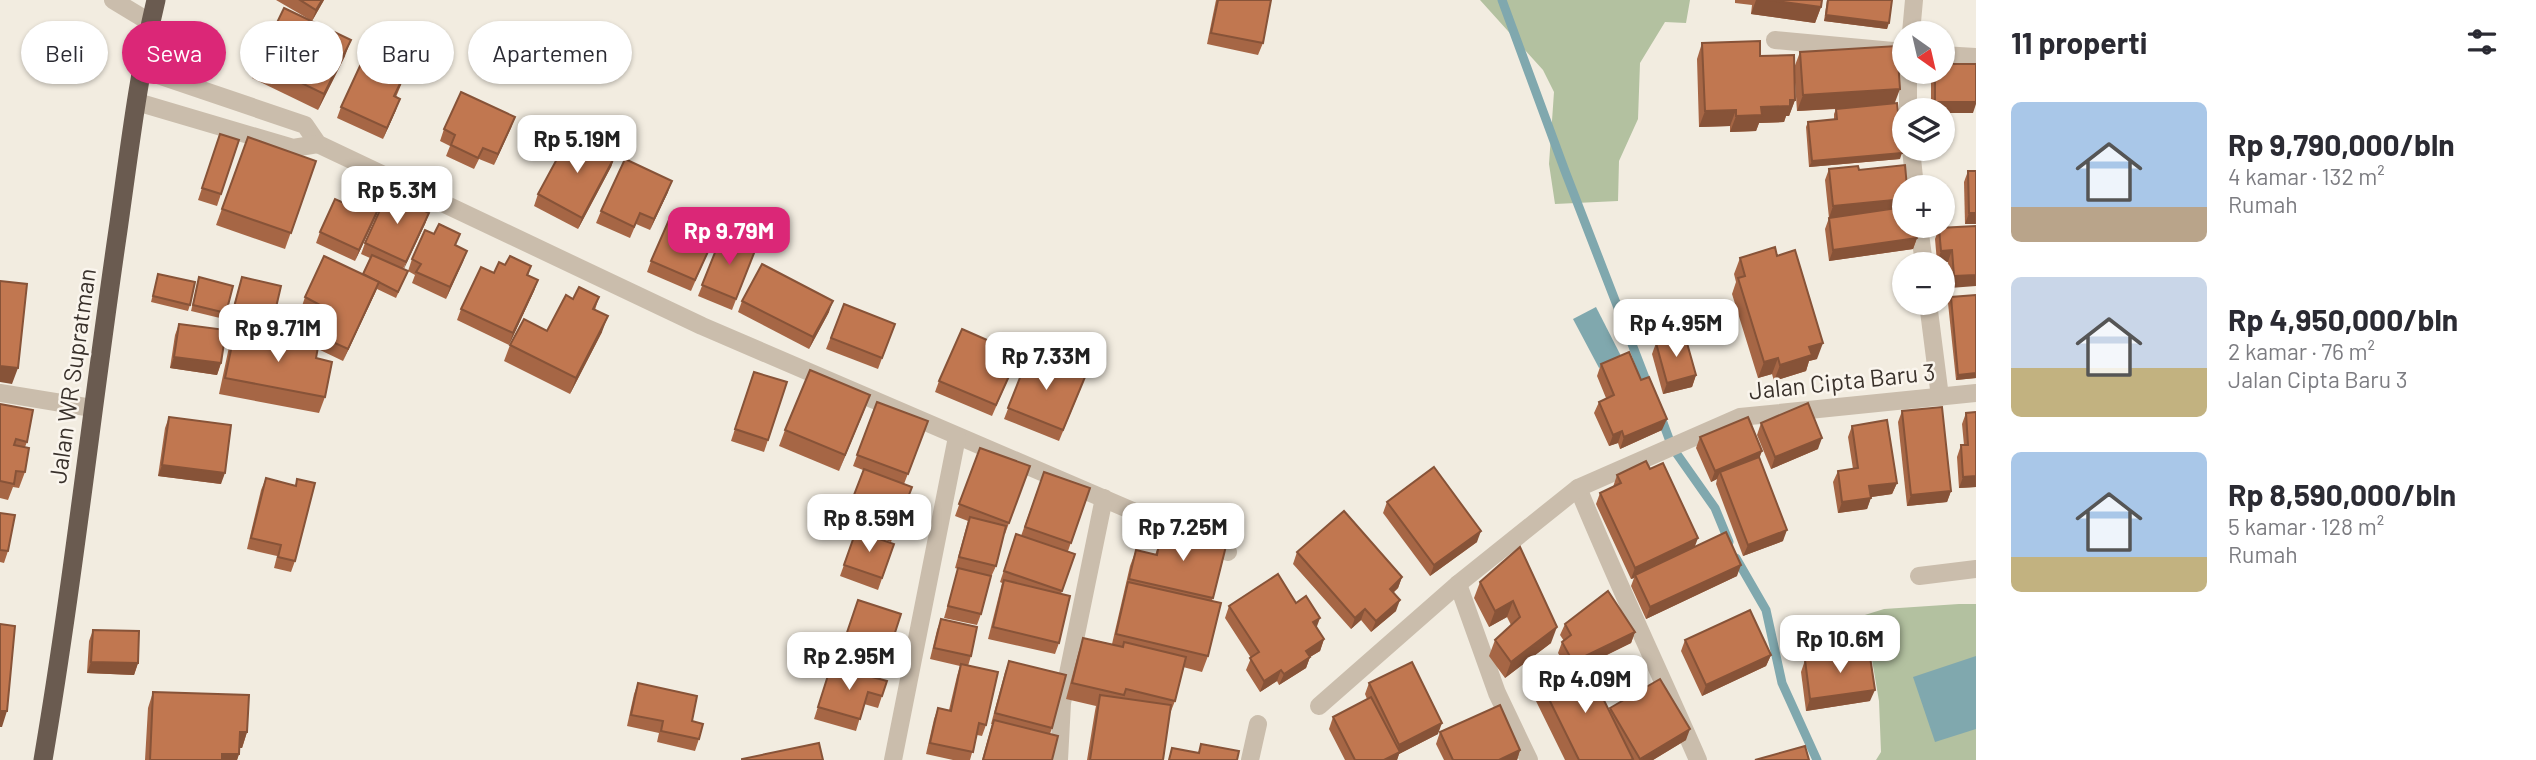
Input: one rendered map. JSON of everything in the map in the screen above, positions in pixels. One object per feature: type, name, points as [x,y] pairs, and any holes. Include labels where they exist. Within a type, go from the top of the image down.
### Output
[{"type":"highway","name":"Jalan WR Supratman","points":[[151,21],[156,0]]},
{"type":"highway","name":"Jalan WR Supratman","points":[[43,760],[66,621],[92,408],[140,84]]},
{"type":"street","points":[[113,0],[148,21]]},
{"type":"street","points":[[1912,21],[1914,0]]},
{"type":"street","points":[[1775,40],[1892,51]]},
{"type":"street","points":[[1955,56],[1976,57]]},
{"type":"street","points":[[184,84],[304,125],[318,144],[702,326],[1228,552]]},
{"type":"street","points":[[137,102],[293,148],[318,144]]},
{"type":"street","points":[[1930,315],[1940,397]]},
{"type":"street","points":[[0,393],[92,408]]},
{"type":"street","name":"Jalan Cipta Baru 3","points":[[1319,706],[1458,584],[1578,488],[1740,416],[1976,393]]},
{"type":"street","points":[[893,760],[957,437]]},
{"type":"street","points":[[1578,488],[1622,594],[1641,630],[1698,760]]},
{"type":"street","points":[[1059,760],[1062,703],[1104,498]]},
{"type":"street","points":[[1919,576],[1976,569]]},
{"type":"street","points":[[1458,584],[1497,693],[1529,760]]},
{"type":"street","points":[[1250,760],[1258,724]]},
{"type":"green space","points":[[1480,0],[1690,0],[1686,23],[1665,22],[1640,63],[1638,119],[1619,161],[1618,201],[1555,204],[1549,164],[1554,92],[1543,70]]},
{"type":"green space","points":[[1976,604],[1976,760],[1876,760],[1881,752],[1879,701],[1872,660],[1852,619],[1884,609]]},
{"type":"water","points":[[1596,307],[1621,356],[1599,368],[1573,319]]},
{"type":"water","points":[[1976,656],[1976,729],[1935,742],[1913,677]]},
{"type":"building","points":[[300,0],[322,0],[316,10]]},
{"type":"building","points":[[1218,0],[1271,0],[1263,43],[1211,33]]},
{"type":"building","points":[[1769,0],[1822,0],[1821,7]]},
{"type":"building","points":[[1828,0],[1892,0],[1889,23],[1826,15]]},
{"type":"building","points":[[284,8],[311,21],[278,21]]},
{"type":"building","points":[[343,36],[351,40],[343,56]]},
{"type":"building","points":[[1760,41],[1760,56],[1794,55],[1795,100],[1790,100],[1790,106],[1761,107],[1762,115],[1736,116],[1736,110],[1705,111],[1702,43]]},
{"type":"building","points":[[1892,46],[1892,84],[1900,84],[1900,89],[1803,95],[1800,52]]},
{"type":"building","points":[[1955,64],[1976,64],[1976,102],[1935,98],[1935,84],[1955,84]]},
{"type":"building","points":[[357,72],[357,84],[400,84],[394,96],[400,99],[387,128],[341,107]]},
{"type":"building","points":[[303,84],[329,84],[324,94]]},
{"type":"building","points":[[461,92],[515,117],[498,154],[483,148],[478,158],[451,145],[455,135],[444,129]]},
{"type":"building","points":[[1892,103],[1892,154],[1812,161],[1808,122],[1837,119],[1836,109]]},
{"type":"building","points":[[571,133],[615,156],[582,218],[538,194]]},
{"type":"building","points":[[220,134],[239,140],[221,194],[202,188]]},
{"type":"building","points":[[248,137],[316,161],[291,233],[222,209]]},
{"type":"building","points":[[625,159],[672,181],[654,219],[640,213],[634,227],[601,211]]},
{"type":"building","points":[[1905,165],[1906,175],[1892,175],[1892,200],[1833,206],[1829,169],[1858,166],[1859,170]]},
{"type":"building","points":[[1968,171],[1976,171],[1976,213],[1969,213]]},
{"type":"building","points":[[390,188],[410,197],[408,203],[429,213],[406,262],[365,243]]},
{"type":"building","points":[[353,189],[381,203],[359,250],[320,232],[335,199],[346,204]]},
{"type":"building","points":[[1892,209],[1892,238],[1917,238],[1833,250],[1829,218]]},
{"type":"building","points":[[672,213],[717,232],[695,280],[651,261]]},
{"type":"building","points":[[439,224],[460,234],[455,245],[467,251],[450,287],[416,272],[421,264],[412,259],[425,230],[434,234]]},
{"type":"building","points":[[1976,226],[1976,275],[1955,276],[1955,252],[1941,251],[1940,238],[1955,238],[1955,227]]},
{"type":"building","points":[[722,235],[756,248],[736,299],[702,285]]},
{"type":"building","points":[[1775,247],[1777,256],[1795,250],[1823,343],[1809,347],[1812,355],[1780,365],[1778,358],[1764,362],[1738,278],[1745,276],[1740,258]]},
{"type":"building","points":[[372,255],[408,271],[398,292],[363,274]]},
{"type":"building","points":[[324,256],[379,282],[348,349],[308,331],[320,305],[305,297]]},
{"type":"building","points":[[510,256],[531,266],[527,275],[538,280],[513,333],[461,309],[481,267],[494,273],[499,262],[505,265]]},
{"type":"building","points":[[762,264],[833,301],[813,337],[742,301]]},
{"type":"building","points":[[158,274],[195,282],[190,305],[153,296]]},
{"type":"building","points":[[199,277],[233,286],[226,313],[193,305]]},
{"type":"building","points":[[242,277],[281,286],[274,316],[234,307]]},
{"type":"building","points":[[0,281],[27,284],[18,368],[0,366]]},
{"type":"building","points":[[579,287],[599,297],[593,309],[608,316],[576,378],[510,345],[524,319],[547,331],[566,295],[573,299]]},
{"type":"building","points":[[1976,295],[1976,373],[1958,375],[1953,315],[1955,315],[1955,297]]},
{"type":"building","points":[[844,304],[895,324],[882,358],[831,338]]},
{"type":"building","points":[[179,324],[226,330],[221,363],[174,357]]},
{"type":"building","points":[[962,329],[1019,354],[996,405],[939,381]]},
{"type":"building","points":[[235,331],[318,347],[316,358],[332,362],[325,397],[225,378]]},
{"type":"building","points":[[1685,336],[1696,375],[1667,383],[1656,343]]},
{"type":"building","points":[[1629,352],[1641,380],[1649,377],[1667,419],[1624,437],[1622,431],[1613,435],[1599,402],[1614,395],[1601,364]]},
{"type":"building","points":[[1029,355],[1085,377],[1063,430],[1008,408]]},
{"type":"building","points":[[810,370],[870,395],[845,455],[785,430]]},
{"type":"building","points":[[754,372],[787,382],[768,440],[735,429]]},
{"type":"building","points":[[877,402],[928,421],[908,474],[857,455]]},
{"type":"building","points":[[1808,403],[1822,438],[1775,457],[1761,423]]},
{"type":"building","points":[[0,404],[33,410],[27,442],[16,439],[14,445],[29,448],[25,472],[16,471],[14,484],[0,481]]},
{"type":"building","points":[[1942,407],[1951,491],[1911,495],[1902,411]]},
{"type":"building","points":[[1976,412],[1976,476],[1963,477],[1961,445],[1968,445],[1966,413]]},
{"type":"building","points":[[169,417],[231,425],[225,473],[162,465]]},
{"type":"building","points":[[1748,417],[1762,451],[1715,471],[1700,437]]},
{"type":"building","points":[[1887,420],[1897,483],[1869,486],[1871,498],[1842,502],[1838,471],[1858,468],[1852,426]]},
{"type":"building","points":[[980,448],[1030,466],[1009,523],[959,504]]},
{"type":"building","points":[[1759,457],[1787,530],[1748,545],[1720,472]]},
{"type":"building","points":[[1646,461],[1650,469],[1663,463],[1698,538],[1635,568],[1600,493],[1621,483],[1617,475]]},
{"type":"building","points":[[1434,467],[1481,531],[1434,565],[1387,502]]},
{"type":"building","points":[[864,469],[912,487],[895,531],[847,513]]},
{"type":"building","points":[[1044,472],[1090,488],[1071,543],[1025,527]]},
{"type":"building","points":[[266,478],[296,486],[297,479],[315,483],[295,561],[278,557],[281,545],[251,538]]},
{"type":"building","points":[[1344,511],[1402,577],[1390,589],[1400,600],[1376,621],[1365,609],[1355,618],[1297,552]]},
{"type":"building","points":[[0,513],[15,515],[8,551],[0,550]]},
{"type":"building","points":[[970,517],[1006,526],[996,566],[959,557]]},
{"type":"building","points":[[1172,525],[1228,538],[1213,598],[1129,579],[1136,550],[1157,555],[1159,544],[1168,546]]},
{"type":"building","points":[[856,531],[894,544],[882,578],[844,565]]},
{"type":"building","points":[[1726,532],[1741,565],[1650,607],[1635,575]]},
{"type":"building","points":[[1016,534],[1075,554],[1062,591],[1004,571]]},
{"type":"building","points":[[1520,547],[1557,627],[1511,662],[1495,640],[1520,617],[1513,601],[1495,611],[1480,582]]},
{"type":"building","points":[[958,568],[991,576],[981,614],[948,606]]},
{"type":"building","points":[[1278,574],[1296,603],[1306,596],[1320,618],[1313,622],[1324,639],[1306,651],[1310,657],[1284,674],[1281,670],[1264,681],[1250,658],[1259,652],[1229,606]]},
{"type":"building","points":[[1004,580],[1070,596],[1059,643],[993,627]]},
{"type":"building","points":[[1128,582],[1221,603],[1208,656],[1116,634]]},
{"type":"building","points":[[1608,591],[1635,632],[1573,662],[1562,642],[1571,635],[1565,624]]},
{"type":"building","points":[[858,600],[901,614],[882,673],[838,659]]},
{"type":"building","points":[[1750,610],[1771,655],[1706,685],[1685,640]]},
{"type":"building","points":[[941,619],[977,627],[971,656],[934,648]]},
{"type":"building","points":[[0,624],[15,626],[7,711],[0,711]]},
{"type":"building","points":[[93,630],[139,631],[138,663],[91,662]]},
{"type":"building","points":[[1083,638],[1123,647],[1124,642],[1186,657],[1175,701],[1126,689],[1124,695],[1072,683]]},
{"type":"building","points":[[1869,650],[1875,690],[1810,699],[1805,660]]},
{"type":"building","points":[[1584,660],[1633,759],[1631,760],[1579,760],[1540,681]]},
{"type":"building","points":[[1009,661],[1066,675],[1052,728],[995,713]]},
{"type":"building","points":[[1412,662],[1442,723],[1399,745],[1369,683]]},
{"type":"building","points":[[961,664],[998,672],[986,725],[979,723],[973,752],[930,743],[938,708],[951,711]]},
{"type":"building","points":[[831,666],[887,681],[882,696],[868,692],[860,719],[818,707]]},
{"type":"building","points":[[1660,679],[1690,729],[1640,759],[1610,708]]},
{"type":"building","points":[[638,683],[697,696],[692,721],[703,724],[699,739],[661,731],[663,721],[631,715]]},
{"type":"building","points":[[153,692],[249,695],[247,732],[240,732],[239,754],[222,754],[222,760],[150,760]]},
{"type":"building","points":[[1100,695],[1171,705],[1163,760],[1090,760]]},
{"type":"building","points":[[1371,697],[1400,752],[1384,760],[1355,760],[1333,717]]},
{"type":"building","points":[[1500,705],[1520,750],[1499,760],[1453,760],[1440,732]]},
{"type":"building","points":[[994,720],[1058,736],[1052,760],[983,760]]},
{"type":"building","points":[[819,743],[823,760],[742,760],[742,759]]},
{"type":"building","points":[[1201,744],[1239,751],[1237,760],[1169,760],[1172,748],[1199,753]]},
{"type":"building","points":[[1805,746],[1809,760],[1755,760]]},
{"type":"waterway","points":[[1502,0],[1649,388]]},
{"type":"waterway","points":[[1661,417],[1672,447],[1715,508],[1729,542]]},
{"type":"waterway","points":[[1736,558],[1766,610],[1782,683],[1817,760]]}]
